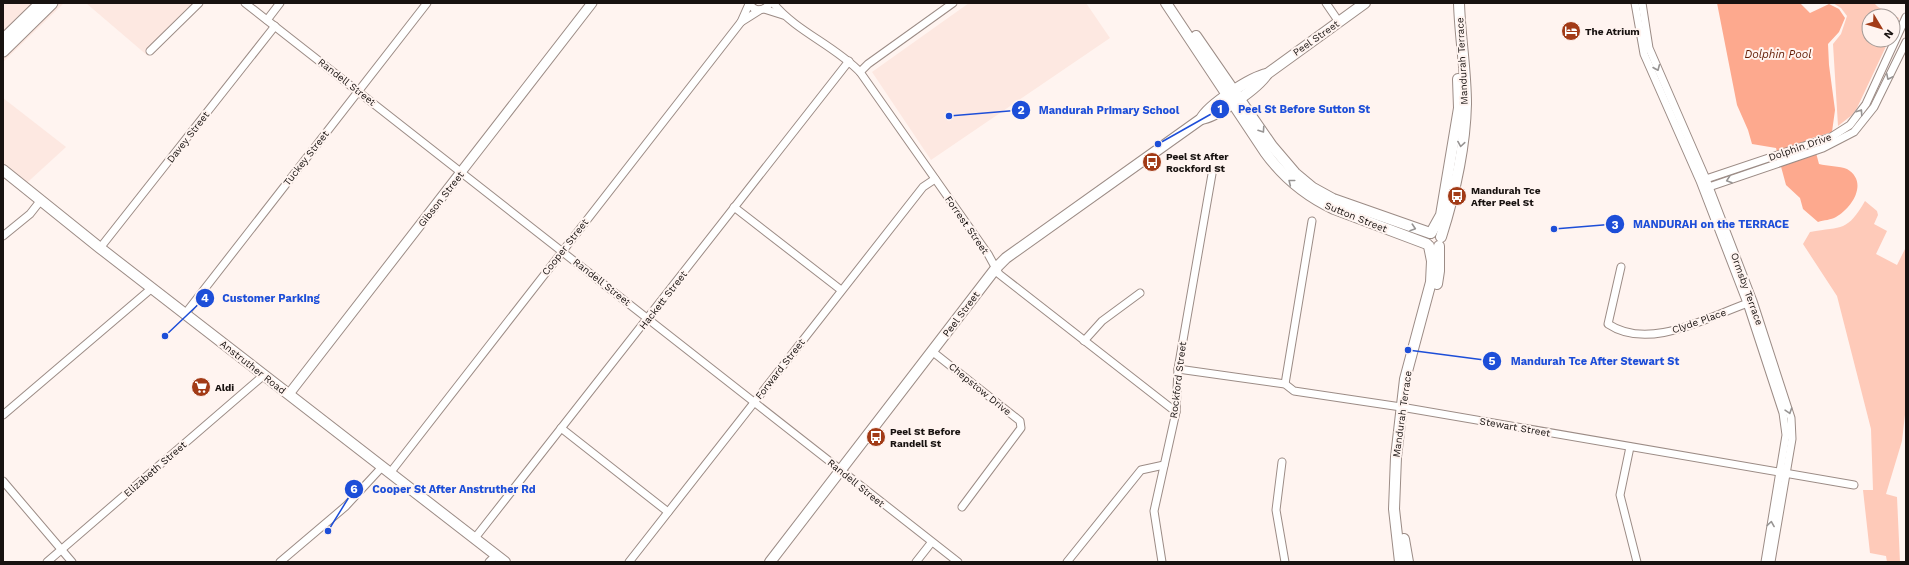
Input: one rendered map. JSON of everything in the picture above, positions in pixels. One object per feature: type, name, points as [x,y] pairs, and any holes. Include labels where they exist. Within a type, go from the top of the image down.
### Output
[{"type":"main road","points":[[3,40],[41,3]]},
{"type":"main road","points":[[3,52],[52,3]]},
{"type":"main road","name":"Sutton Street","points":[[1166,3],[1203,51]]},
{"type":"main road","name":"Sutton Street","points":[[1174,3],[1203,51],[1269,149],[1278,170],[1291,182],[1321,203],[1434,243]]},
{"type":"main road","name":"Peel Street","points":[[770,562],[933,352],[996,268],[1006,258],[1201,119],[1205,112],[1262,82],[1267,74],[1365,3]]},
{"type":"main road","name":"Mandurah Terrace","points":[[1434,243],[1426,239],[1441,215],[1459,108],[1457,52],[1452,3]]},
{"type":"main road","name":"Mandurah Terrace","points":[[1400,562],[1393,495],[1403,408],[1439,277],[1434,243],[1455,185],[1466,105],[1463,40],[1458,3]]},
{"type":"main road","name":"Sutton Street","points":[[1269,149],[1312,188],[1333,200],[1430,233]]},
{"type":"main road","name":"Anstruther Road","points":[[3,170],[100,248],[475,538],[492,559],[505,562]]},
{"type":"main road","name":"Mandurah Terrace","points":[[1403,408],[1399,506],[1408,562]]},
{"type":"street","points":[[150,51],[199,3]]},
{"type":"street","name":"Randell Street","points":[[246,3],[649,318],[931,543],[958,562]]},
{"type":"street","points":[[267,20],[280,3]]},
{"type":"street","name":"Tuckey Street","points":[[185,314],[427,3]]},
{"type":"street","name":"Gibson Street","points":[[288,394],[592,3]]},
{"type":"street","name":"Cooper Street","points":[[741,22],[771,3]]},
{"type":"street","name":"Forrest Street","points":[[771,3],[783,15],[849,61],[860,72],[1005,279],[1176,412]]},
{"type":"street","points":[[860,72],[868,64],[953,3]]},
{"type":"street","points":[[1326,3],[1339,22]]},
{"type":"street","name":"Ormsby Terrace","points":[[1635,3],[1644,54],[1703,180]]},
{"type":"street","name":"Ormsby Terrace","points":[[1642,3],[1649,48],[1703,180],[1750,302],[1783,413],[1786,435],[1783,472],[1771,562]]},
{"type":"street","name":"Cooper Street","points":[[280,562],[386,470],[562,251],[741,22],[749,4]]},
{"type":"street","name":"Forrest Street","points":[[749,4],[753,8],[783,15]]},
{"type":"street","name":"Dolphin Drive","points":[[1703,180],[1748,165],[1832,141],[1850,125],[1866,104],[1906,17]]},
{"type":"street","name":"Davey Street","points":[[100,248],[275,26]]},
{"type":"street","name":"Dolphin Drive","points":[[1706,188],[1756,171],[1854,132],[1867,118],[1880,96],[1906,42]]},
{"type":"street","name":"Hackett Street","points":[[475,538],[849,61]]},
{"type":"street","name":"Rockford Street","points":[[1162,562],[1154,511],[1176,412],[1178,369],[1212,174]]},
{"type":"street","name":"Forward Street","points":[[629,562],[923,187],[935,179]]},
{"type":"street","points":[[3,236],[30,214],[41,200]]},
{"type":"street","points":[[734,207],[841,290]]},
{"type":"street","points":[[1285,384],[1312,221]]},
{"type":"street","name":"Clyde Place","points":[[1621,267],[1608,324],[1616,329],[1645,336],[1678,329],[1750,302]]},
{"type":"street","points":[[3,415],[152,288]]},
{"type":"street","points":[[1084,341],[1102,321],[1140,293]]},
{"type":"street","name":"Chepstow Drive","points":[[933,352],[1020,421],[1021,428],[962,507]]},
{"type":"street","name":"Stewart Street","points":[[1178,369],[1285,384],[1294,391],[1403,408],[1854,485]]},
{"type":"street","name":"Elizabeth Street","points":[[46,562],[264,375]]},
{"type":"street","points":[[561,428],[668,512]]},
{"type":"street","points":[[1630,447],[1620,495],[1637,562]]},
{"type":"street","points":[[1282,462],[1276,510],[1285,562]]},
{"type":"street","points":[[1067,562],[1141,470],[1164,465]]},
{"type":"street","name":"Ormsby Terrace","points":[[1765,562],[1783,472]]},
{"type":"street","points":[[3,481],[72,562]]},
{"type":"street","points":[[916,562],[931,543]]},
{"type":"shaded area","points":[[3,3],[64,3],[3,62]]},
{"type":"shaded area","points":[[86,3],[202,3],[148,56]]},
{"type":"shaded area","points":[[969,3],[1086,3],[1110,38],[931,160],[872,72]]},
{"type":"shaded area","points":[[1833,3],[1874,3],[1880,8],[1861,8],[1861,48],[1885,48],[1857,108],[1852,115],[1838,126],[1833,44],[1841,34],[1847,16],[1841,8]]},
{"type":"shaded area","points":[[3,98],[66,147],[19,190],[3,178]]},
{"type":"shaded area","points":[[1865,201],[1877,211],[1878,215],[1874,224],[1887,231],[1876,254],[1897,265],[1906,247],[1906,406],[1902,441],[1886,494],[1897,497],[1900,562],[1887,562],[1886,556],[1870,553],[1863,490],[1873,490],[1871,429],[1837,296],[1803,244],[1810,232],[1837,228],[1848,223],[1859,211]]},
{"type":"water","name":"Dolphin Pool","points":[[1717,3],[1800,3],[1810,13],[1829,4],[1839,9],[1845,18],[1839,32],[1828,44],[1829,65],[1835,110],[1832,132],[1812,138],[1819,164],[1847,169],[1854,174],[1857,181],[1856,194],[1848,208],[1836,217],[1818,222],[1803,209],[1800,198],[1786,185],[1776,148],[1752,144],[1748,130],[1737,105]]},
{"type":"place","name":"The Atrium","points":[[1571,31]]},
{"type":"place","name":"Mandurah Primary School","points":[[949,116]]},
{"type":"place","name":"Peel St Before Sutton St","points":[[1158,144]]},
{"type":"place","name":"Peel St After Rockford St","points":[[1152,162]]},
{"type":"place","name":"Mandurah Tce After Peel St","points":[[1457,196]]},
{"type":"place","name":"MANDURAH on the TERRACE","points":[[1554,229]]},
{"type":"place","name":"Customer Parking","points":[[165,336]]},
{"type":"place","name":"Mandurah Tce After Stewart St","points":[[1408,350]]},
{"type":"place","name":"Aldi","points":[[201,387]]},
{"type":"place","name":"Peel St Before Randell St","points":[[876,437]]},
{"type":"place","name":"Cooper St After Anstruther Rd","points":[[328,531]]}]
